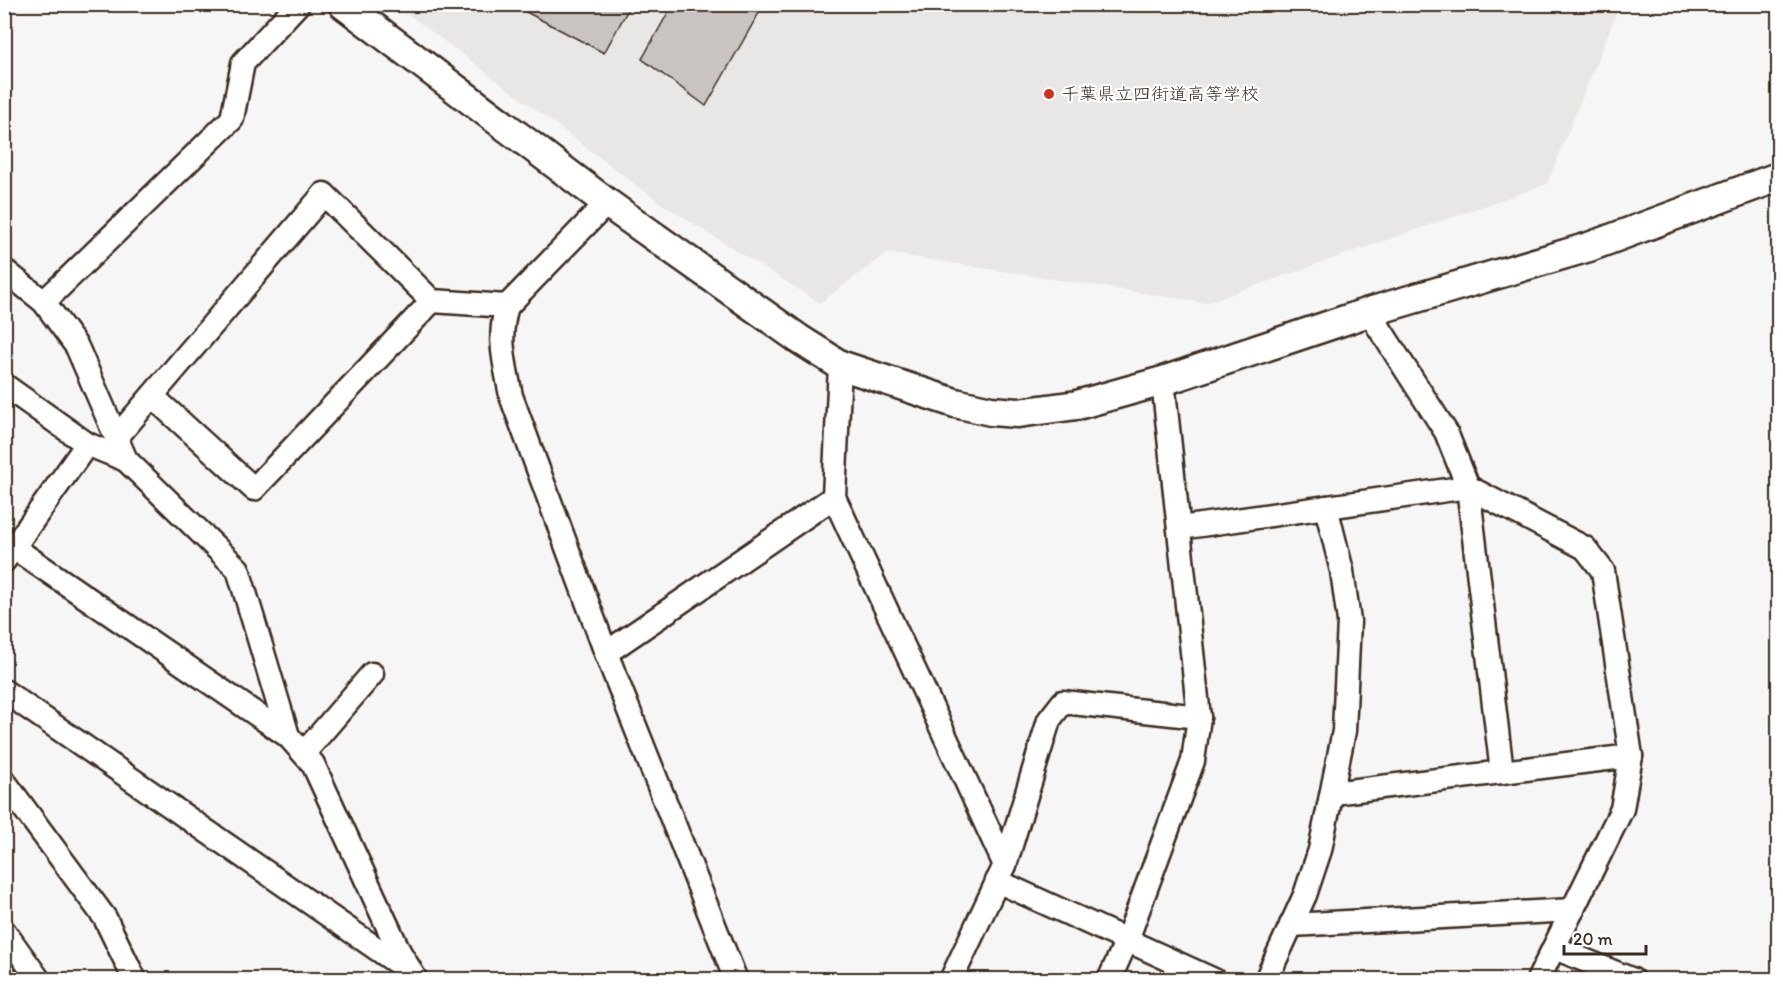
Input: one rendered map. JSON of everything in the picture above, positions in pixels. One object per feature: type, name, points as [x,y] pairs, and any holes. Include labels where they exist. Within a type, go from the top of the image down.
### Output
[{"type":"street","points":[[44,302],[232,119],[243,63],[298,4]]},
{"type":"street","points":[[343,4],[607,203],[799,339],[840,365],[955,404],[991,411],[1018,413],[1077,405],[1163,381],[1369,312],[1588,248],[1771,186]]},
{"type":"street","points":[[116,438],[324,195],[432,301],[507,306]]},
{"type":"street","points":[[607,203],[507,306],[500,328],[512,396],[606,653],[736,980]]},
{"type":"street","points":[[4,270],[44,302],[77,347],[126,460],[238,569],[296,745]]},
{"type":"street","points":[[152,396],[254,489],[432,301]]},
{"type":"street","points":[[1369,312],[1446,432],[1468,487],[1502,772]]},
{"type":"street","points":[[840,365],[834,498],[1001,873],[1127,940],[1214,980]]},
{"type":"street","points":[[1109,980],[1127,940],[1193,761],[1199,717],[1163,381]]},
{"type":"street","points":[[4,386],[87,444],[126,460]]},
{"type":"street","points":[[87,444],[8,550],[296,745],[314,764],[399,951],[414,977]]},
{"type":"street","points":[[1180,528],[1468,487],[1585,548],[1603,572],[1631,756],[1622,809],[1538,980]]},
{"type":"street","points":[[606,653],[834,498]]},
{"type":"street","points":[[1266,980],[1291,925],[1320,850],[1344,731],[1349,621],[1342,571],[1326,507]]},
{"type":"street","points":[[296,745],[372,674]]},
{"type":"street","points":[[4,691],[414,977]]},
{"type":"street","points":[[951,980],[1001,873],[1049,720],[1063,702],[1199,717]]},
{"type":"street","points":[[1333,793],[1631,756]]},
{"type":"street","points":[[4,781],[105,918],[135,980]]},
{"type":"street","points":[[1291,925],[1573,910]]},
{"type":"street","points":[[4,931],[39,980]]},
{"type":"street","points":[[1555,948],[1633,980]]},
{"type":"shaded area","name":"千葉県立四街道高等学校","points":[[396,5],[1620,5],[1547,184],[1206,303],[887,253],[820,303],[660,203]]},
{"type":"building","points":[[511,4],[631,4],[604,53]]},
{"type":"building","points":[[673,4],[764,4],[706,106],[642,59]]},
{"type":"place","name":"千葉県立四街道高等学校","points":[[1049,94]]}]
